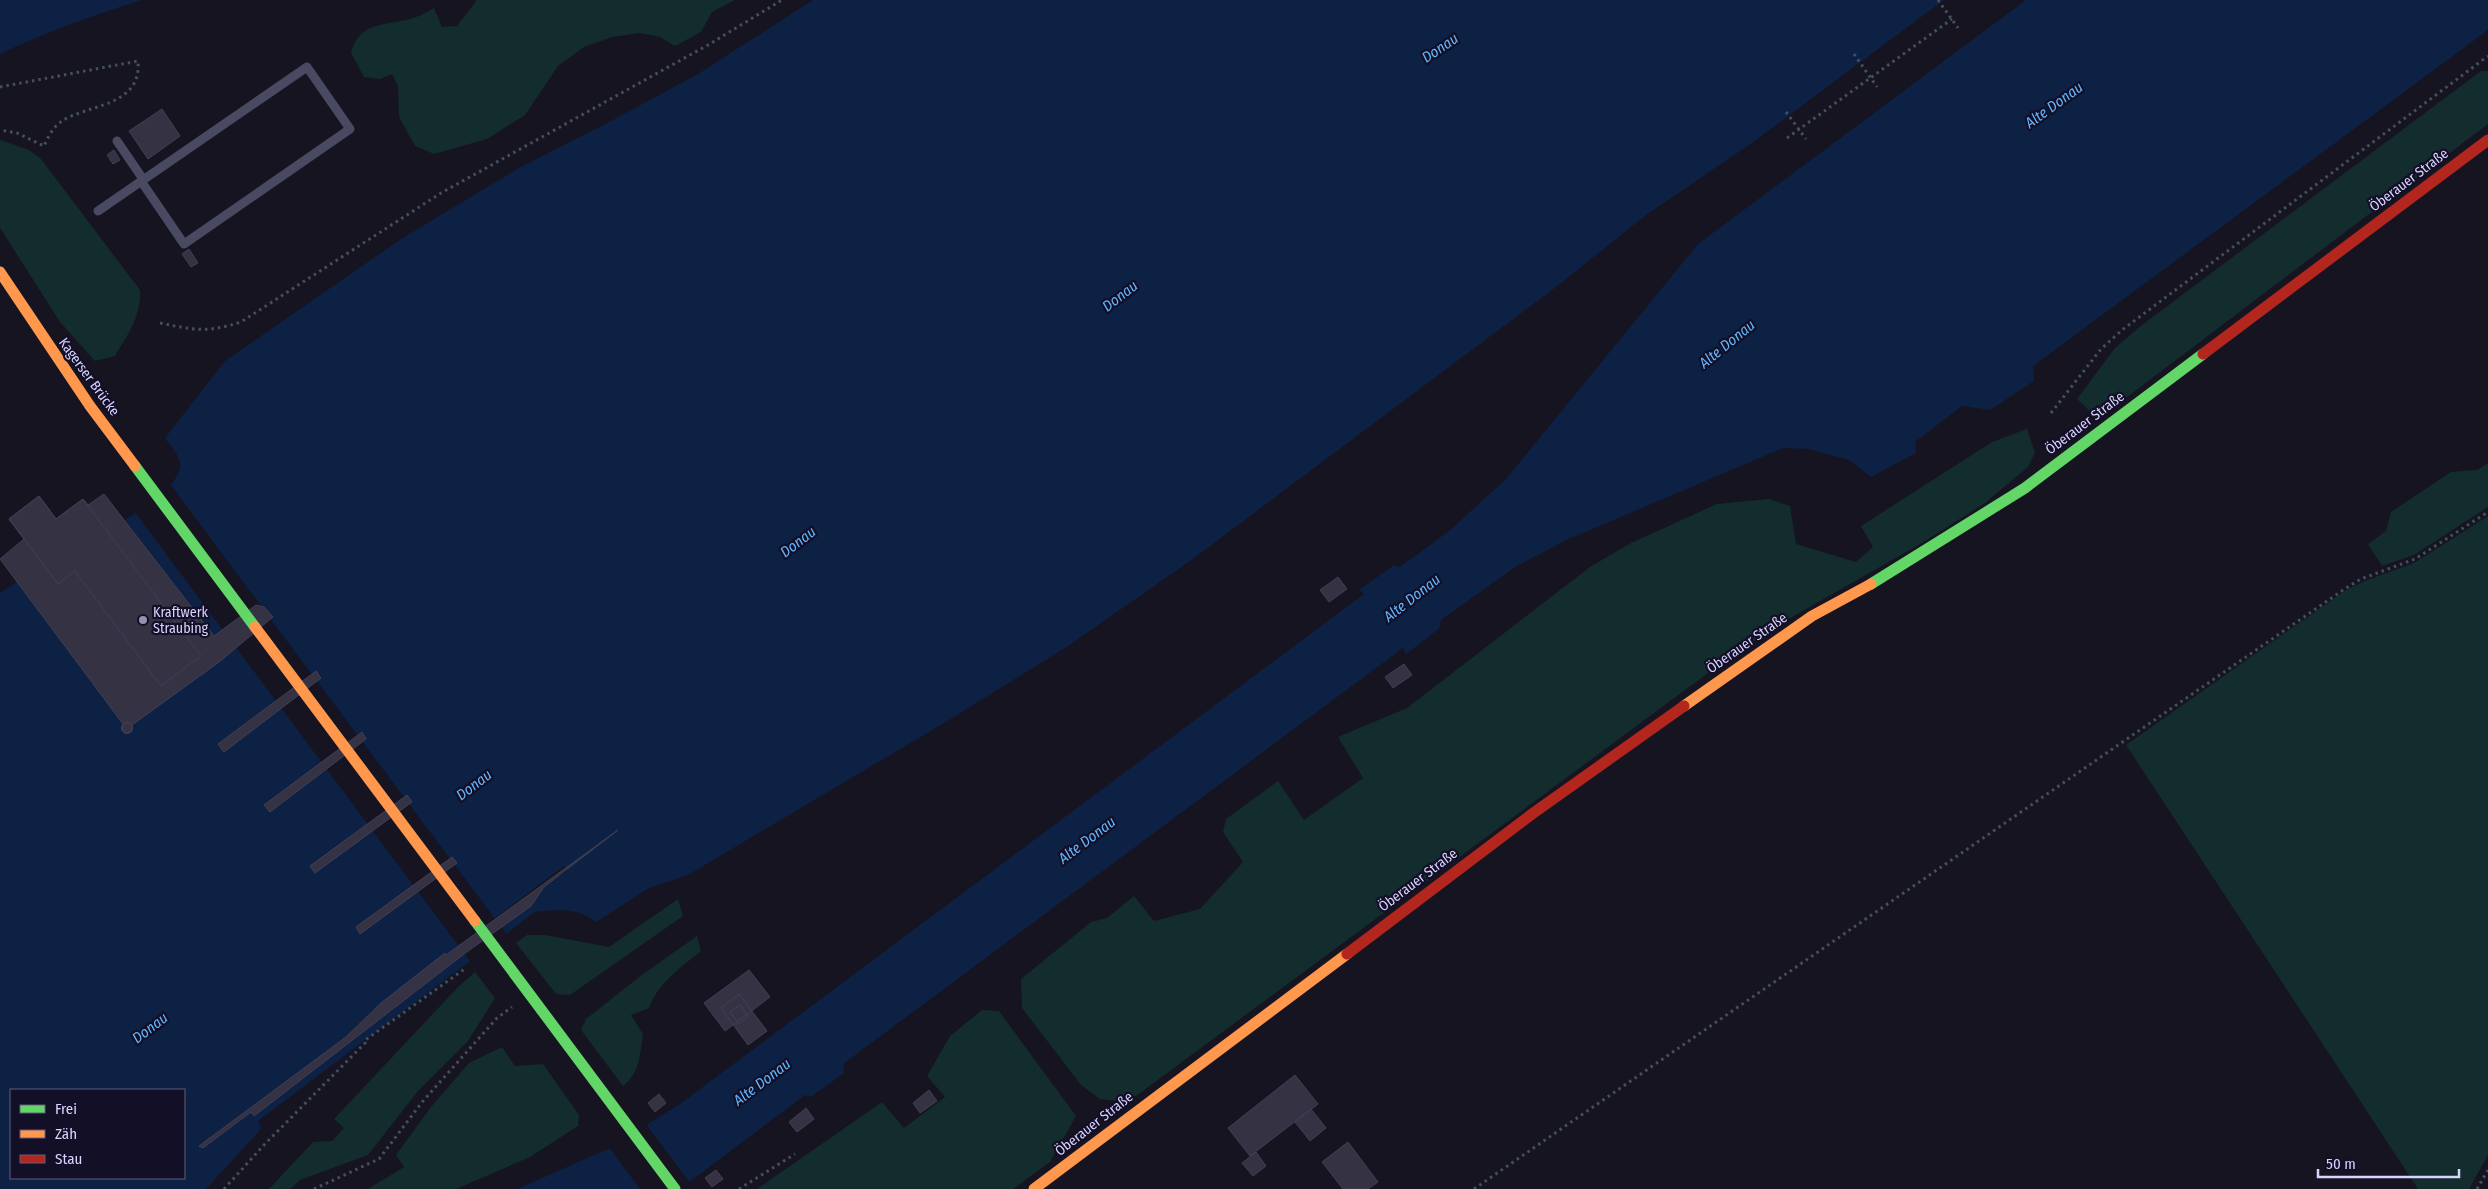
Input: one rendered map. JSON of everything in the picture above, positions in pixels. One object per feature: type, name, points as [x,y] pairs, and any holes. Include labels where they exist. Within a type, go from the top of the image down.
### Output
[{"type":"street","name":"Öberauer Straße","points":[[1034,1189],[1532,814],[1812,616],[1860,591],[2026,488],[2488,140]]},
{"type":"street","name":"Kagerser Brücke","points":[[0,272],[56,358],[500,957],[675,1189]]},
{"type":"lane","points":[[98,211],[142,180],[307,67],[350,129],[184,244],[142,180],[117,141]]},
{"type":"path","points":[[160,323],[193,330],[218,330],[240,322],[424,203],[692,55],[782,0]]},
{"type":"path","points":[[1938,0],[1958,28]]},
{"type":"path","points":[[1787,138],[1952,19]]},
{"type":"path","points":[[1854,54],[1877,87]]},
{"type":"path","points":[[2051,413],[2101,349],[2122,330],[2488,56]]},
{"type":"path","points":[[0,87],[138,61],[134,82],[114,102],[61,122],[51,132],[44,146],[17,133],[0,130]]},
{"type":"path","points":[[1786,112],[1806,139]]},
{"type":"path","points":[[1474,1189],[2346,588],[2361,579],[2415,559],[2488,512]]},
{"type":"path","points":[[224,1189],[264,1145],[365,1043],[364,1041],[466,968]]},
{"type":"path","points":[[314,1189],[379,1159],[423,1101],[497,1018],[512,1007]]},
{"type":"path","points":[[740,1189],[795,1154]]},
{"type":"path","points":[[2477,1189],[2488,1170]]},
{"type":"green space","points":[[477,0],[735,0],[712,12],[701,32],[675,46],[660,37],[640,33],[612,37],[584,47],[558,66],[525,115],[487,139],[434,154],[415,146],[399,117],[398,86],[392,74],[380,79],[364,77],[351,53],[355,42],[361,34],[369,29],[416,17],[434,8],[442,27],[457,26]]},
{"type":"green space","points":[[2481,71],[2488,71],[2488,124],[2110,410],[2094,415],[2077,399],[2115,348],[2142,325]]},
{"type":"green space","points":[[0,140],[29,150],[41,159],[140,290],[136,317],[115,356],[95,361],[60,322],[0,228]]},
{"type":"green space","points":[[2027,429],[2035,453],[2028,467],[1985,503],[1922,543],[1778,625],[1723,662],[1136,1096],[1118,1101],[1100,1099],[1081,1085],[1022,1008],[1021,979],[1091,922],[1107,918],[1134,896],[1154,921],[1200,909],[1243,862],[1223,832],[1226,819],[1278,781],[1304,820],[1363,778],[1338,737],[1407,708],[1590,567],[1629,544],[1717,504],[1769,499],[1790,506],[1796,544],[1856,562],[1873,547],[1861,526],[1992,442]]},
{"type":"green space","points":[[2488,463],[2488,507],[2414,555],[2382,566],[2368,544],[2386,531],[2391,512],[2451,472],[2477,470]]},
{"type":"green space","points":[[2488,516],[2488,1155],[2469,1189],[2418,1189],[2126,745],[2346,590],[2367,580],[2414,563]]},
{"type":"green space","points":[[678,899],[683,916],[570,995],[556,994],[516,943],[527,935],[545,935],[609,947]]},
{"type":"green space","points":[[697,936],[701,951],[664,983],[649,1008],[631,1015],[643,1034],[636,1069],[629,1081],[623,1086],[581,1030],[586,1019],[643,974]]},
{"type":"green space","points":[[475,972],[495,998],[468,1041],[418,1091],[368,1155],[300,1180],[290,1189],[269,1189],[313,1142],[332,1141],[344,1128],[334,1119],[459,986]]},
{"type":"green space","points":[[982,1010],[999,1011],[1076,1116],[1050,1162],[1013,1189],[757,1189],[882,1102],[904,1128],[945,1097],[927,1076],[950,1036]]},
{"type":"green space","points":[[502,1047],[515,1066],[543,1064],[579,1115],[578,1126],[530,1157],[456,1189],[368,1189],[404,1167],[396,1155],[431,1107],[469,1063]]},
{"type":"water","points":[[0,0],[142,0],[70,24],[0,54]]},
{"type":"water","name":"Donau","points":[[813,0],[1944,0],[1749,145],[1646,215],[1556,287],[1190,561],[1068,646],[949,720],[688,875],[649,888],[596,922],[589,917],[574,912],[559,910],[535,912],[258,1121],[262,1128],[206,1189],[0,1189],[0,593],[17,582],[123,724],[122,730],[125,733],[130,733],[132,725],[236,648],[273,617],[267,609],[260,605],[214,636],[125,520],[159,496],[174,480],[179,472],[180,464],[176,453],[165,438],[225,361],[401,239],[517,169],[698,74]],"holes":[[[564,866],[568,870],[544,887],[530,906],[464,954],[254,1115],[251,1112],[203,1148],[199,1146],[346,1037],[381,1003],[445,953],[446,955]]]},
{"type":"water","name":"Alte Donau","points":[[2026,0],[2488,0],[2488,30],[2033,366],[2034,381],[1990,410],[1962,406],[1915,442],[1916,453],[1871,477],[1849,460],[1809,449],[1783,448],[1569,539],[1515,567],[1441,620],[1439,629],[1406,654],[1403,648],[843,1064],[844,1073],[811,1097],[805,1095],[680,1189],[517,1189],[608,1149],[680,1104],[1364,594],[1359,590],[1394,565],[1400,567],[1449,531],[1506,479],[1698,244]]},
{"type":"pier","points":[[171,485],[264,610],[224,632],[135,512]]},
{"type":"pier","points":[[269,617],[496,920],[460,948],[235,646]]},
{"type":"pier","points":[[500,925],[507,935],[471,962],[463,952]]},
{"type":"pier","points":[[646,1124],[690,1183],[684,1189],[640,1189],[608,1146]]},
{"type":"building","points":[[162,109],[180,136],[148,159],[129,131]]},
{"type":"building","points":[[114,150],[120,160],[113,164],[107,155]]},
{"type":"building","points":[[189,249],[198,263],[191,267],[182,254]]},
{"type":"building","points":[[104,494],[214,636],[256,605],[264,607],[273,617],[219,662],[132,725],[132,731],[127,733],[122,730],[123,724],[0,559],[24,539],[9,519],[39,496],[56,519],[83,499],[88,505]]},
{"type":"building","name":"Kraftwerk Straubing","points":[[39,496],[56,519],[83,499],[201,656],[161,686],[75,571],[58,584],[9,519]]},
{"type":"building","points":[[1338,577],[1347,589],[1329,602],[1320,590]]},
{"type":"building","points":[[1404,664],[1412,675],[1393,688],[1385,677]]},
{"type":"building","points":[[316,671],[321,678],[224,752],[218,744]]},
{"type":"building","points":[[127,722],[133,728],[127,734],[121,728]]},
{"type":"building","points":[[362,732],[366,739],[270,812],[264,805]]},
{"type":"building","points":[[407,795],[412,802],[315,873],[310,866]]},
{"type":"building","points":[[618,830],[544,887],[531,906],[464,954],[254,1116],[251,1112],[203,1148],[199,1146],[346,1037],[381,1003],[445,953],[446,955]]},
{"type":"building","points":[[452,857],[457,863],[360,934],[356,927]]},
{"type":"building","points":[[749,970],[770,997],[725,1031],[704,1003]]},
{"type":"building","points":[[739,994],[767,1031],[748,1045],[721,1008]]},
{"type":"building","points":[[740,1005],[748,1017],[739,1024],[730,1012]]},
{"type":"building","points":[[1295,1075],[1318,1104],[1250,1156],[1228,1128]]},
{"type":"building","points":[[929,1090],[937,1101],[920,1113],[913,1103]]},
{"type":"building","points":[[659,1094],[666,1103],[655,1112],[648,1103]]},
{"type":"building","points":[[806,1108],[814,1119],[797,1132],[789,1122]]},
{"type":"building","points":[[1311,1109],[1326,1128],[1310,1141],[1295,1122]]},
{"type":"building","points":[[1348,1142],[1378,1182],[1368,1189],[1343,1189],[1322,1162]]},
{"type":"building","points":[[1256,1152],[1266,1166],[1253,1176],[1242,1163]]},
{"type":"building","points":[[716,1170],[723,1179],[712,1187],[705,1178]]},
{"type":"traffic: fast","points":[[1871,584],[2025,488],[2203,354]]},
{"type":"traffic: fast","points":[[135,466],[255,627]]},
{"type":"traffic: fast","points":[[475,921],[675,1189]]},
{"type":"traffic: slow","points":[[0,272],[90,406],[135,466]]},
{"type":"traffic: slow","points":[[1684,706],[1812,616],[1871,584]]},
{"type":"traffic: slow","points":[[255,627],[475,921]]},
{"type":"traffic: slow","points":[[1034,1189],[1347,954]]},
{"type":"traffic: jam","points":[[2203,354],[2488,140]]},
{"type":"traffic: jam","points":[[1347,954],[1532,814],[1684,706]]},
{"type":"place","name":"Kraftwerk Straubing","points":[[143,620]]}]
